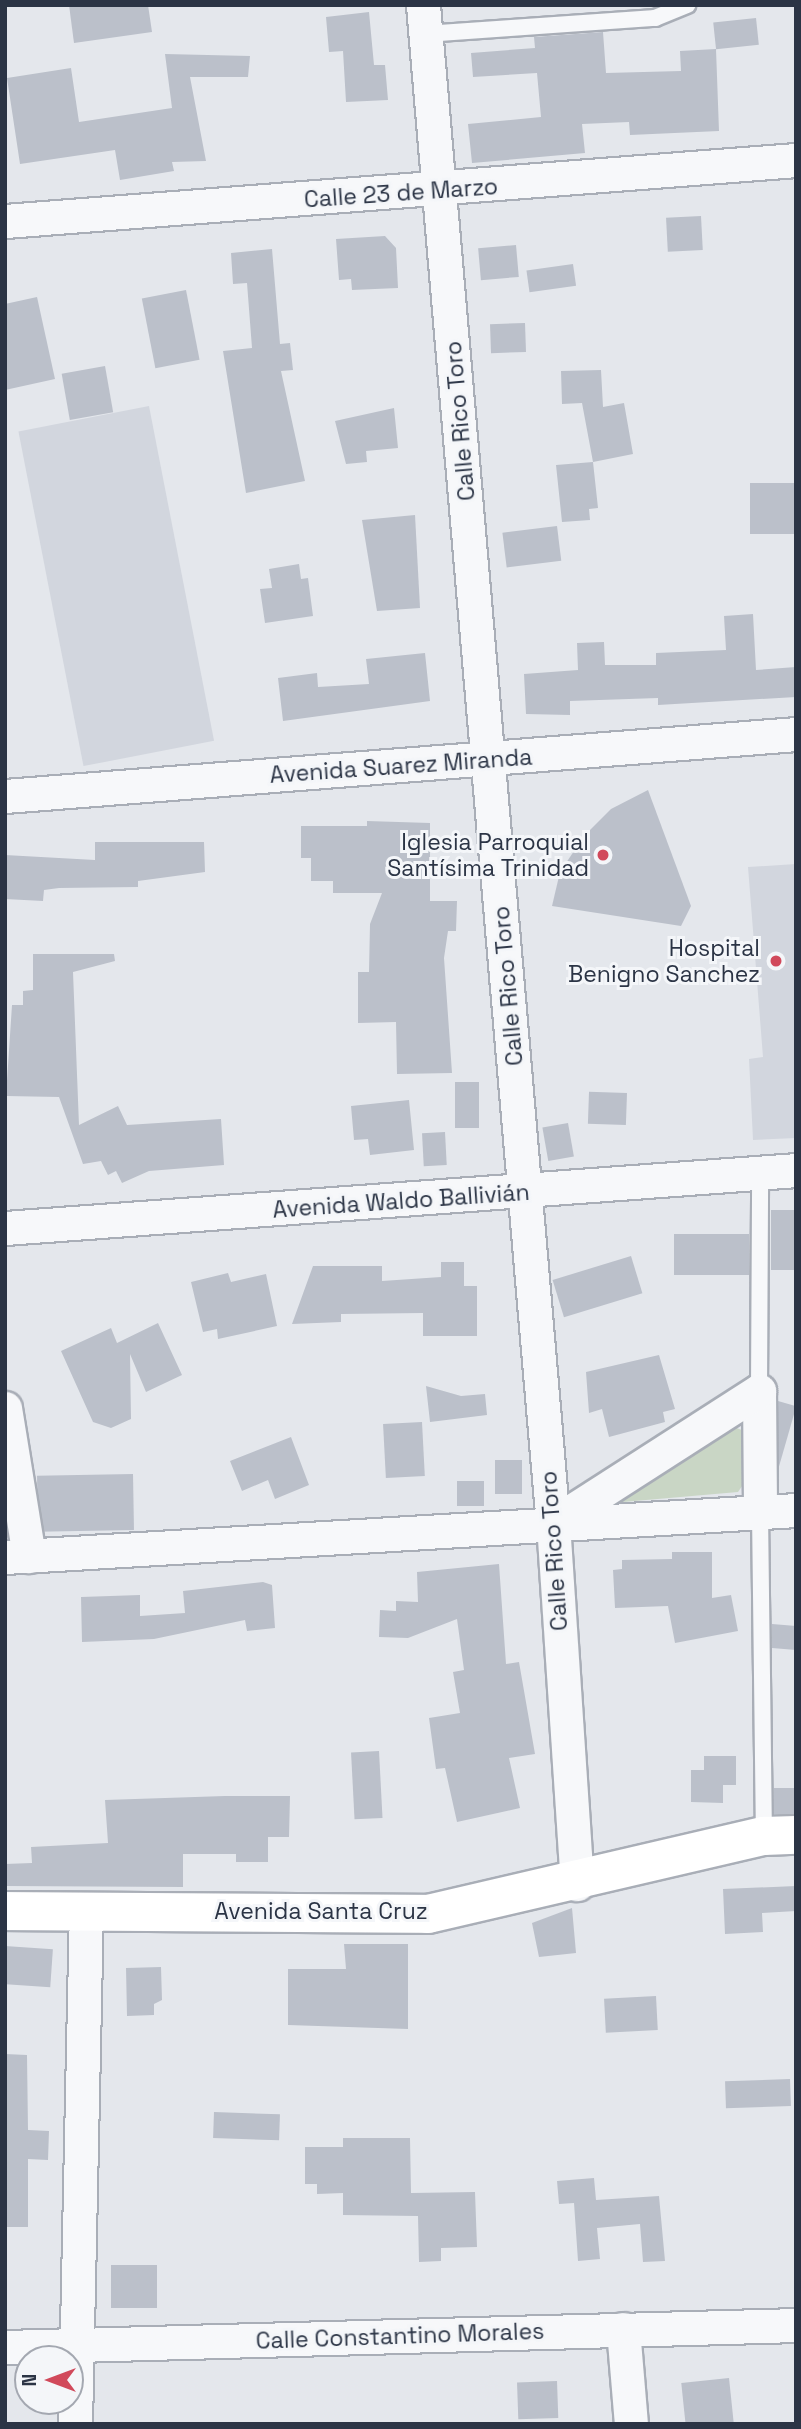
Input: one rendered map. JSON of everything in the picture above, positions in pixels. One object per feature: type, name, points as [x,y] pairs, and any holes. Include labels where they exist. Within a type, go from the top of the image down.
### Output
[{"type":"main road","name":"Avenida Santa Cruz","points":[[5,1911],[86,1909],[428,1914],[576,1884],[780,1835]]},
{"type":"street","name":"Calle Rico Toro","points":[[424,19],[552,1523],[576,1884]]},
{"type":"street","name":"Calle 23 de Marzo","points":[[5,221],[440,190],[796,160]]},
{"type":"street","name":"Avenida Suarez Miranda","points":[[5,796],[796,734]]},
{"type":"street","name":"Avenida Waldo Ballivián","points":[[5,1227],[525,1194],[796,1170]]},
{"type":"street","points":[[759,1391],[760,1512]]},
{"type":"street","points":[[552,1523],[759,1391]]},
{"type":"street","points":[[5,1408],[17,1556],[796,1510]]},
{"type":"street","points":[[72,2345],[86,1909]]},
{"type":"street","name":"Calle Constantino Morales","points":[[84,2346],[796,2325]]},
{"type":"street","points":[[623,2329],[631,2424]]},
{"type":"lane","points":[[424,19],[655,18],[688,5]]},
{"type":"lane","points":[[759,1391],[760,1172]]},
{"type":"lane","points":[[760,1512],[780,1835]]},
{"type":"shaded area","points":[[149,406],[214,741],[84,766],[18,431]]},
{"type":"shaded area","name":"Hospital Benigno Sanchez","points":[[796,864],[796,1138],[753,1140],[749,1059],[763,1057],[748,867]]},
{"type":"green space","points":[[726,1424],[747,1432],[747,1479],[738,1492],[600,1504]]},
{"type":"building","points":[[69,5],[148,5],[152,32],[74,43]]},
{"type":"building","points":[[369,12],[374,65],[385,65],[388,100],[346,102],[343,51],[329,52],[326,17]]},
{"type":"building","points":[[756,18],[759,45],[716,49],[713,22]]},
{"type":"building","points":[[603,32],[606,73],[681,71],[680,51],[716,49],[719,131],[630,135],[629,122],[582,124],[585,153],[472,163],[468,124],[541,117],[537,73],[473,77],[471,53],[535,48],[534,37]]},
{"type":"building","points":[[165,54],[250,56],[248,77],[190,77],[206,161],[172,162],[174,171],[120,180],[115,150],[20,164],[7,78],[71,68],[79,122],[172,108]]},
{"type":"building","points":[[701,216],[703,250],[668,252],[666,218]]},
{"type":"building","points":[[385,236],[396,248],[398,288],[352,290],[351,279],[339,280],[336,239]]},
{"type":"building","points":[[516,245],[519,277],[481,280],[478,248]]},
{"type":"building","points":[[272,249],[280,344],[290,343],[293,370],[281,371],[305,481],[246,493],[223,351],[252,348],[247,283],[233,284],[231,253]]},
{"type":"building","points":[[573,264],[576,286],[530,292],[526,271]]},
{"type":"building","points":[[186,290],[200,360],[155,368],[142,299]]},
{"type":"building","points":[[37,297],[55,379],[5,390],[5,304]]},
{"type":"building","points":[[525,323],[526,352],[491,353],[490,324]]},
{"type":"building","points":[[105,366],[113,412],[70,420],[62,374]]},
{"type":"building","points":[[601,370],[603,407],[624,403],[633,454],[593,462],[582,403],[562,404],[561,371]]},
{"type":"building","points":[[394,408],[398,448],[366,451],[367,462],[346,464],[335,421]]},
{"type":"building","points":[[593,462],[598,508],[589,509],[590,520],[562,522],[556,465]]},
{"type":"building","points":[[750,483],[796,483],[796,534],[750,534]]},
{"type":"building","points":[[415,515],[420,608],[377,611],[362,520]]},
{"type":"building","points":[[557,526],[561,561],[507,567],[502,533]]},
{"type":"building","points":[[299,564],[301,579],[308,578],[313,616],[265,623],[260,589],[272,588],[269,569]]},
{"type":"building","points":[[753,614],[756,670],[796,667],[796,697],[658,705],[658,698],[570,701],[570,715],[526,714],[524,674],[578,670],[577,643],[604,642],[605,665],[656,665],[656,653],[726,650],[724,616]]},
{"type":"building","points":[[425,653],[430,701],[283,721],[278,678],[317,673],[318,687],[369,684],[366,659]]},
{"type":"building","points":[[648,790],[691,906],[681,926],[552,906],[560,872],[584,836],[611,809]]},
{"type":"building","points":[[367,821],[430,823],[430,901],[457,901],[456,931],[448,931],[444,958],[452,1073],[397,1074],[396,1022],[358,1023],[358,972],[369,972],[370,924],[382,893],[333,893],[333,881],[311,881],[311,858],[301,858],[301,826],[367,826]]},
{"type":"building","points":[[95,842],[204,842],[205,872],[138,881],[138,887],[44,890],[43,901],[5,899],[5,855],[95,860]]},
{"type":"building","points":[[33,954],[114,954],[115,961],[73,972],[79,1125],[118,1106],[127,1125],[221,1119],[224,1165],[149,1171],[122,1183],[116,1171],[108,1175],[101,1161],[83,1164],[59,1097],[6,1096],[12,1005],[23,1005],[23,991],[33,990]]},
{"type":"building","points":[[455,1082],[479,1082],[479,1128],[455,1128]]},
{"type":"building","points":[[589,1092],[627,1093],[626,1125],[588,1124]]},
{"type":"building","points":[[409,1100],[414,1150],[370,1155],[368,1139],[354,1140],[351,1106]]},
{"type":"building","points":[[568,1123],[574,1156],[548,1161],[542,1128]]},
{"type":"building","points":[[445,1132],[447,1165],[424,1166],[422,1133]]},
{"type":"building","points":[[771,1210],[796,1210],[796,1270],[771,1270]]},
{"type":"building","points":[[674,1234],[749,1234],[749,1275],[674,1275]]},
{"type":"building","points":[[631,1256],[642,1293],[564,1317],[553,1280]]},
{"type":"building","points":[[441,1262],[464,1262],[464,1286],[477,1286],[477,1336],[423,1336],[423,1313],[341,1314],[341,1322],[292,1324],[313,1266],[382,1266],[382,1281],[441,1277]]},
{"type":"building","points":[[228,1273],[231,1282],[266,1274],[277,1326],[218,1339],[217,1329],[203,1332],[191,1282]]},
{"type":"building","points":[[158,1323],[182,1375],[146,1392],[130,1354],[131,1419],[111,1428],[93,1422],[61,1351],[111,1328],[117,1343]]},
{"type":"building","points":[[659,1355],[675,1409],[663,1412],[665,1422],[609,1437],[602,1409],[589,1413],[586,1372]]},
{"type":"building","points":[[426,1386],[461,1396],[485,1394],[487,1415],[430,1422]]},
{"type":"building","points":[[778,1401],[796,1406],[778,1469],[760,1463]]},
{"type":"building","points":[[422,1422],[425,1476],[386,1478],[383,1424]]},
{"type":"building","points":[[291,1437],[309,1485],[275,1499],[268,1480],[242,1491],[230,1461]]},
{"type":"building","points":[[495,1460],[522,1460],[522,1494],[495,1494]]},
{"type":"building","points":[[133,1474],[134,1530],[38,1532],[37,1476]]},
{"type":"building","points":[[457,1481],[484,1481],[484,1506],[457,1506]]},
{"type":"building","points":[[672,1552],[712,1552],[712,1598],[731,1595],[738,1631],[675,1643],[668,1606],[615,1608],[613,1570],[622,1569],[622,1560],[672,1559]]},
{"type":"building","points":[[499,1564],[506,1664],[519,1662],[535,1754],[509,1758],[520,1808],[457,1822],[445,1768],[436,1769],[429,1718],[460,1713],[453,1672],[464,1670],[457,1619],[408,1638],[379,1637],[380,1610],[396,1611],[396,1601],[418,1602],[417,1572]]},
{"type":"building","points":[[263,1582],[272,1585],[275,1628],[247,1631],[245,1620],[154,1639],[82,1642],[81,1597],[140,1595],[140,1616],[185,1613],[183,1591]]},
{"type":"building","points":[[772,1624],[796,1626],[796,1650],[772,1648]]},
{"type":"building","points":[[379,1751],[383,1818],[355,1819],[351,1752]]},
{"type":"building","points":[[704,1756],[736,1756],[736,1785],[723,1785],[723,1803],[691,1802],[691,1770],[704,1770]]},
{"type":"building","points":[[774,1788],[796,1788],[796,1814],[774,1814]]},
{"type":"building","points":[[290,1796],[289,1837],[268,1837],[268,1862],[236,1862],[236,1854],[183,1854],[183,1887],[5,1886],[5,1864],[32,1863],[31,1847],[108,1843],[105,1800]]},
{"type":"building","points":[[796,1886],[796,1911],[762,1913],[763,1932],[725,1934],[723,1889]]},
{"type":"building","points":[[572,1908],[576,1953],[539,1957],[532,1923]]},
{"type":"building","points":[[344,1944],[408,1944],[408,2029],[288,2025],[288,1969],[346,1969]]},
{"type":"building","points":[[5,1946],[53,1949],[50,1987],[5,1984]]},
{"type":"building","points":[[161,1967],[162,2000],[154,2004],[154,2015],[127,2016],[126,1968]]},
{"type":"building","points":[[656,1996],[658,2030],[606,2033],[604,1999]]},
{"type":"building","points":[[5,2054],[27,2055],[28,2130],[49,2131],[48,2160],[28,2159],[28,2227],[5,2227]]},
{"type":"building","points":[[790,2079],[791,2106],[726,2108],[725,2081]]},
{"type":"building","points":[[214,2112],[280,2114],[279,2140],[213,2138]]},
{"type":"building","points":[[343,2138],[410,2138],[411,2193],[475,2192],[477,2247],[441,2248],[441,2261],[419,2262],[418,2216],[343,2215],[343,2193],[317,2194],[317,2184],[305,2184],[305,2147],[343,2147]]},
{"type":"building","points":[[594,2178],[596,2200],[659,2196],[665,2261],[643,2262],[640,2224],[597,2228],[600,2259],[578,2261],[574,2203],[559,2204],[557,2181]]},
{"type":"building","points":[[111,2265],[157,2265],[157,2308],[111,2308]]},
{"type":"building","points":[[729,2378],[734,2424],[686,2424],[681,2383]]},
{"type":"building","points":[[557,2381],[558,2418],[518,2419],[517,2382]]},
{"type":"place","name":"Iglesia Parroquial Santísima Trinidad","points":[[603,855]]},
{"type":"place","name":"Hospital Benigno Sanchez","points":[[776,961]]}]
